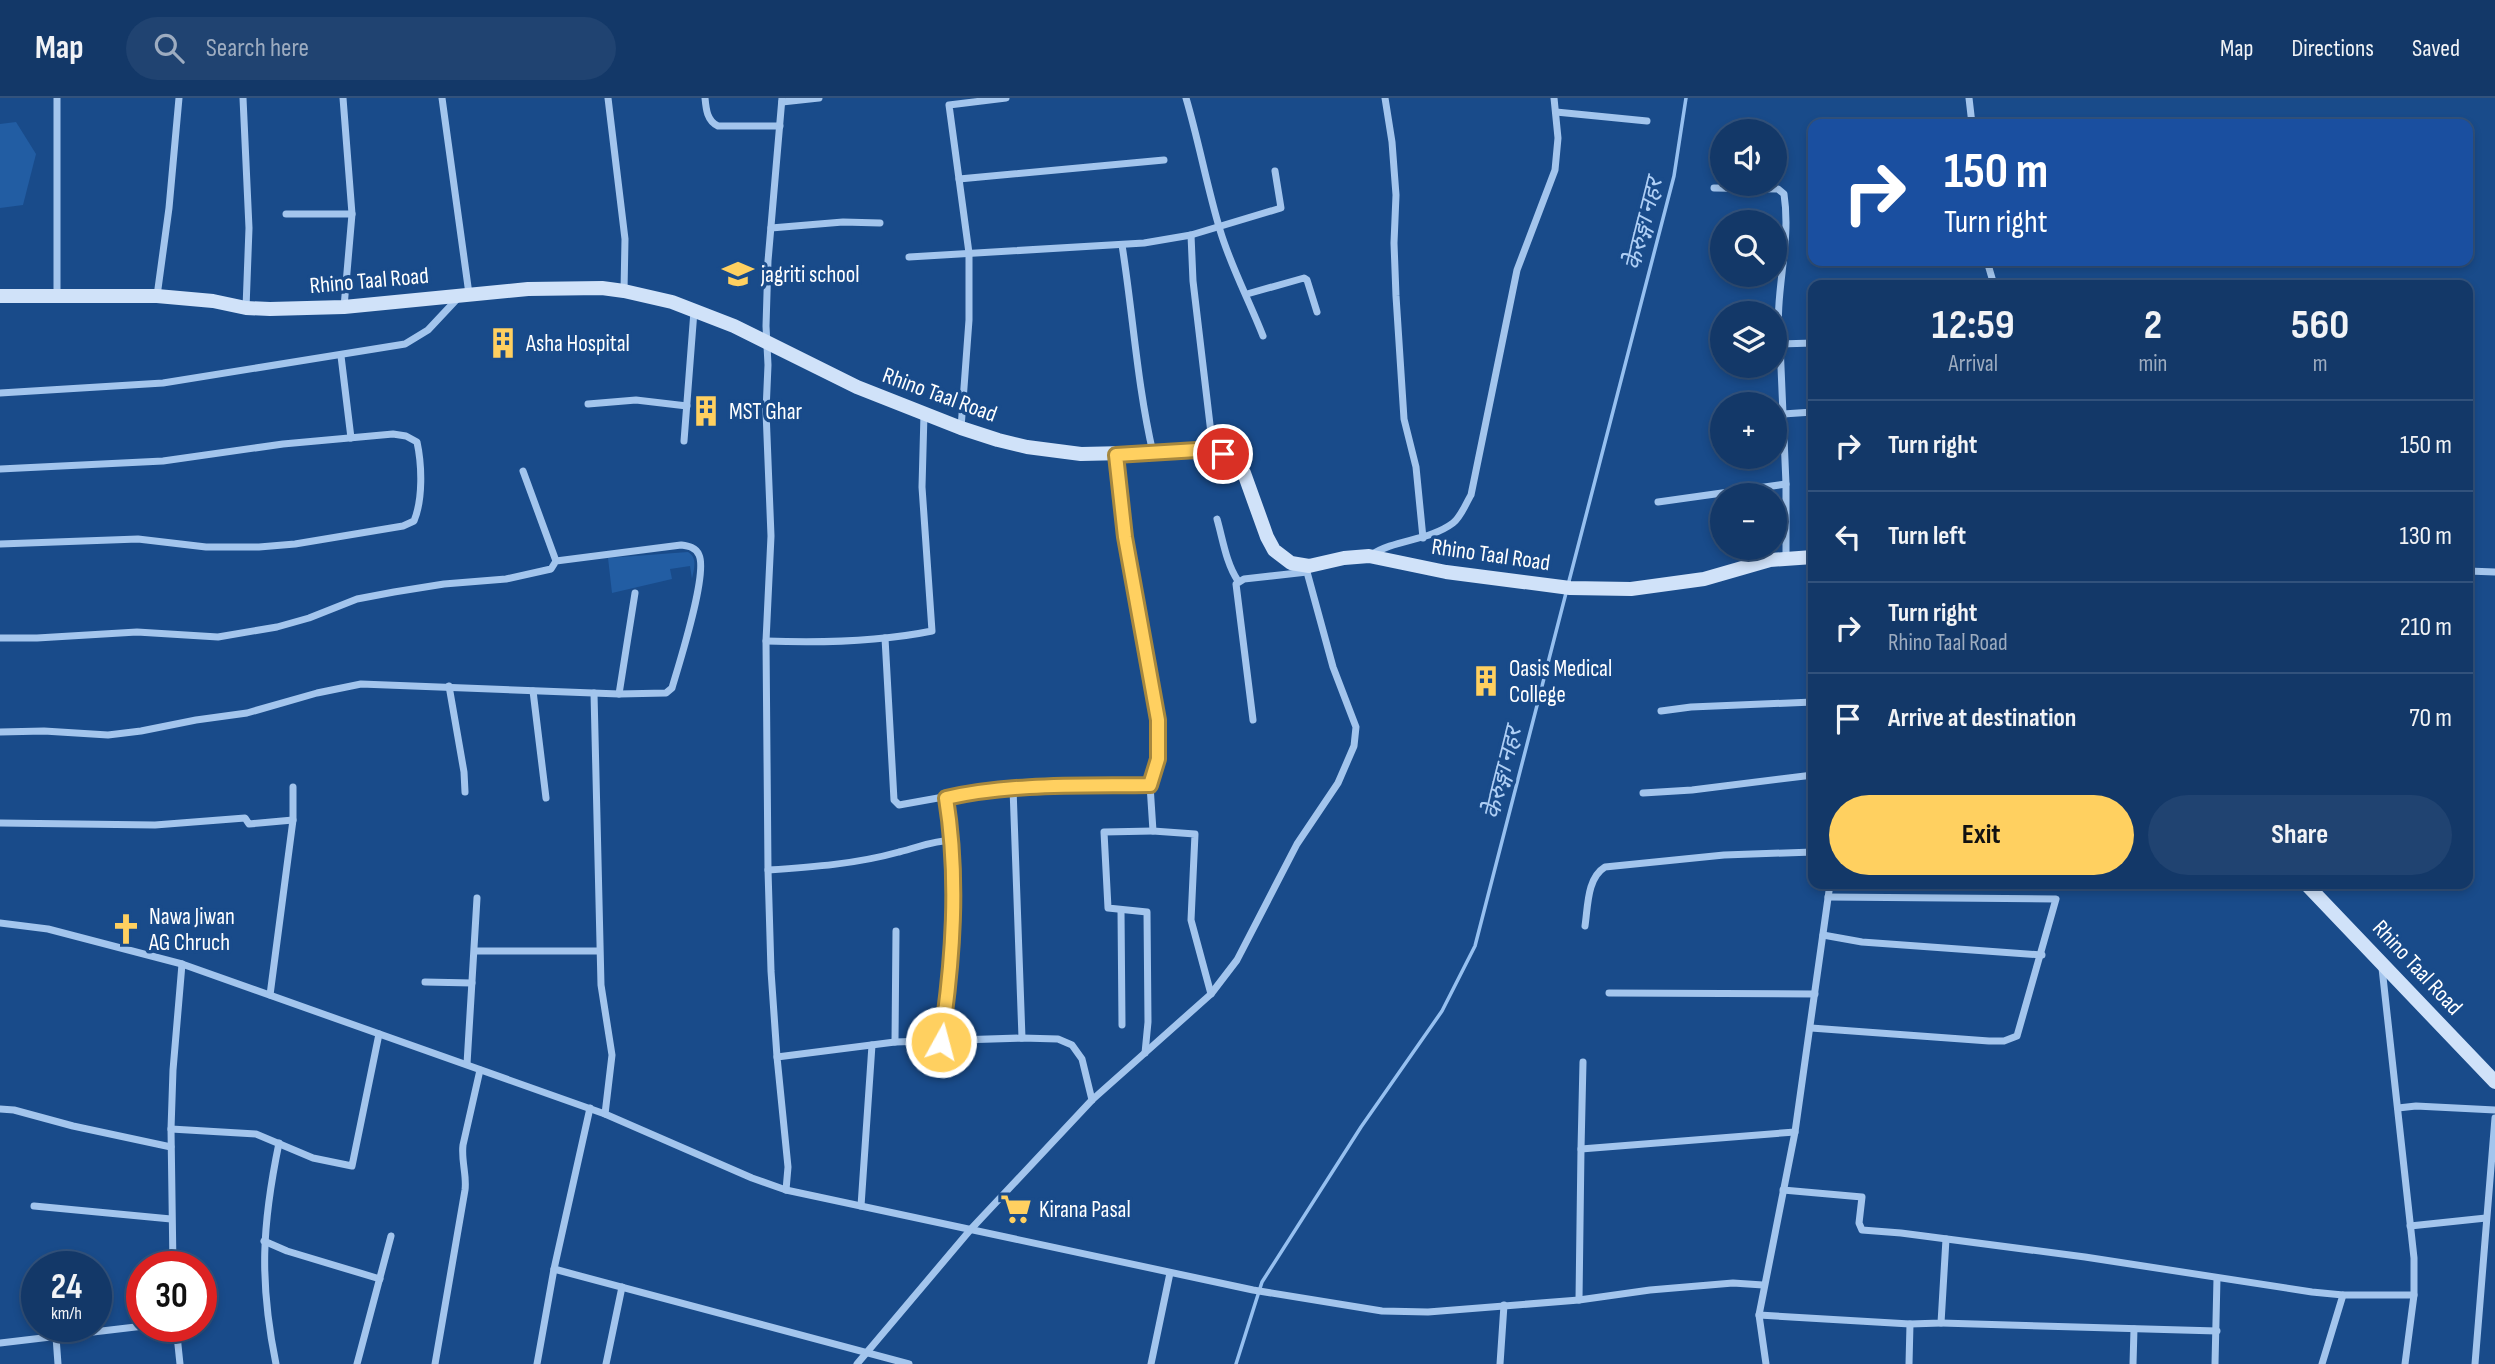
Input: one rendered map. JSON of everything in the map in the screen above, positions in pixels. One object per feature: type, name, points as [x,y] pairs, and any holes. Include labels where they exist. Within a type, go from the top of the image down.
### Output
[{"type":"street","points":[[57,98],[57,294]]},
{"type":"street","points":[[157,296],[169,208],[179,98]]},
{"type":"street","points":[[243,98],[249,205],[246,308]]},
{"type":"street","points":[[343,98],[352,214],[344,307]]},
{"type":"street","points":[[0,393],[163,383],[405,344],[428,330],[465,295],[442,98]]},
{"type":"street","points":[[608,98],[625,239],[624,290]]},
{"type":"street","points":[[705,98],[707,114],[713,124],[718,126],[780,126]]},
{"type":"street","points":[[786,1190],[788,1167],[776,1057],[768,870],[766,641],[771,536],[766,411],[768,261],[782,100],[819,98]]},
{"type":"street","points":[[961,428],[969,253],[948,101],[1006,98]]},
{"type":"street","points":[[1186,98],[1220,228],[1234,270],[1247,294],[1263,336]]},
{"type":"street","points":[[1385,98],[1396,195],[1394,243],[1404,419],[1416,467],[1423,538]]},
{"type":"street","points":[[1368,556],[1379,549],[1423,538],[1455,522],[1471,495],[1517,270],[1555,170],[1558,138],[1554,98]]},
{"type":"street","points":[[1969,98],[1971,119]]},
{"type":"street","points":[[1556,111],[1647,121]]},
{"type":"street","points":[[959,179],[1164,160]]},
{"type":"street","points":[[909,257],[1122,245],[1191,235],[1281,208],[1275,171]]},
{"type":"street","points":[[1779,301],[1786,253],[1787,213],[1784,196]]},
{"type":"street","points":[[286,214],[352,214]]},
{"type":"street","points":[[771,228],[843,222],[880,223]]},
{"type":"street","points":[[1191,235],[1193,281],[1213,451],[1231,458],[1244,472],[1266,537],[1274,550],[1292,563],[1308,569]]},
{"type":"street","points":[[1122,245],[1142,406],[1153,453]]},
{"type":"street","points":[[1247,294],[1304,278],[1317,312]]},
{"type":"street","name":"Rhino Taal Road","points":[[0,296],[157,296],[213,301],[246,308],[344,307],[566,288],[624,290],[694,310],[767,342],[857,387],[961,428],[1027,447],[1081,454],[1116,455],[1213,451]]},
{"type":"street","points":[[684,441],[694,310]]},
{"type":"street","points":[[1787,344],[1808,343]]},
{"type":"street","points":[[341,356],[351,438]]},
{"type":"street","points":[[588,404],[636,400],[687,406]]},
{"type":"street","points":[[1787,414],[1808,412]]},
{"type":"street","points":[[766,641],[828,642],[932,631],[922,486],[925,414]]},
{"type":"street","points":[[0,469],[163,461],[213,452],[393,434],[406,436],[417,442],[420,475],[418,511],[414,521],[403,526],[295,544],[206,547],[138,539],[0,544]]},
{"type":"street","points":[[1116,455],[1125,537],[1158,720],[1158,759],[1150,785],[1153,831]]},
{"type":"street","points":[[523,471],[556,561]]},
{"type":"street","points":[[1658,502],[1710,495]]},
{"type":"street","points":[[1217,519],[1227,558],[1238,581]]},
{"type":"street","points":[[0,732],[44,731],[108,735],[247,713],[317,693],[361,684],[594,694],[668,693],[672,688],[698,589],[701,567],[699,554],[694,548],[681,545],[556,561]]},
{"type":"street","name":"Rhino Taal Road","points":[[1308,569],[1344,558],[1368,556],[1446,572],[1570,588],[1632,589],[1672,585],[1778,560]]},
{"type":"street","name":"Rhino Taal Road","points":[[1787,558],[1808,557]]},
{"type":"street","points":[[0,638],[137,632],[218,637],[309,618],[357,599],[531,575],[551,569],[556,561]]},
{"type":"street","points":[[1238,581],[1308,569]]},
{"type":"street","points":[[857,1364],[971,1229],[1092,1100],[1211,994],[1237,960],[1297,844],[1338,783],[1354,746],[1354,717],[1333,667],[1308,569]]},
{"type":"street","points":[[2473,572],[2495,572]]},
{"type":"street","points":[[1238,581],[1235,588],[1253,720]]},
{"type":"street","points":[[619,694],[635,593]]},
{"type":"street","points":[[885,638],[894,800],[899,805],[977,791],[1013,788],[1150,785]]},
{"type":"street","points":[[449,686],[465,792]]},
{"type":"street","points":[[533,691],[547,798]]},
{"type":"street","points":[[594,694],[599,951],[601,985],[612,1055],[606,1114]]},
{"type":"street","points":[[1661,711],[1691,707],[1808,702]]},
{"type":"street","points":[[1643,793],[1692,790],[1808,776]]},
{"type":"street","points":[[271,995],[293,820],[293,787]]},
{"type":"street","points":[[1013,788],[1022,1038]]},
{"type":"street","points":[[941,1042],[955,893],[953,840],[946,798]]},
{"type":"street","points":[[0,823],[155,825],[245,818],[249,824],[293,820]]},
{"type":"street","points":[[1145,1052],[1148,1023],[1146,912],[1108,908],[1104,832],[1195,834],[1191,920],[1211,994]]},
{"type":"street","points":[[768,870],[830,866],[900,852],[932,841],[953,840]]},
{"type":"street","points":[[1585,926],[1593,879],[1597,872],[1605,867],[1724,855],[1808,852]]},
{"type":"street","points":[[1766,1364],[1759,1315],[1795,1132],[1829,889]]},
{"type":"street","name":"Rhino Taal Road","points":[[2311,889],[2495,1082]]},
{"type":"street","points":[[1811,1028],[1989,1041],[2012,1039],[2017,1036],[2056,899],[1828,897]]},
{"type":"street","points":[[467,1064],[477,898]]},
{"type":"street","points":[[1121,910],[1122,1025]]},
{"type":"street","points":[[0,923],[48,929],[182,964],[590,1108],[786,1190],[1043,1243],[1170,1273],[1359,1308],[1408,1312],[1579,1300],[1650,1290],[1733,1283],[1763,1285]]},
{"type":"street","points":[[895,1042],[893,1011],[896,931]]},
{"type":"street","points":[[1823,935],[1862,942],[2042,955]]},
{"type":"street","points":[[475,951],[599,951]]},
{"type":"street","points":[[172,1251],[171,1129],[182,964]]},
{"type":"street","points":[[2382,964],[2414,1258],[2414,1295],[2406,1364]]},
{"type":"street","points":[[425,982],[472,983]]},
{"type":"street","points":[[1609,993],[1815,995]]},
{"type":"street","points":[[171,1129],[256,1134],[313,1158],[352,1166],[379,1034]]},
{"type":"street","points":[[776,1057],[895,1042],[1058,1039],[1072,1045],[1082,1059],[1092,1100]]},
{"type":"street","points":[[861,1206],[872,1045]]},
{"type":"street","points":[[1579,1300],[1583,1062]]},
{"type":"street","points":[[435,1364],[465,1190],[463,1145],[480,1070]]},
{"type":"street","points":[[2398,1108],[2416,1106],[2495,1110]]},
{"type":"street","points":[[537,1364],[554,1269],[590,1108]]},
{"type":"street","points":[[0,1109],[171,1147]]},
{"type":"street","points":[[2475,1364],[2495,1118]]},
{"type":"street","points":[[1581,1149],[1795,1132]]},
{"type":"street","points":[[276,1364],[264,1292],[264,1241],[268,1195],[279,1143]]},
{"type":"street","points":[[1783,1189],[1861,1197],[1859,1223],[1862,1230],[1946,1238],[2343,1295],[2414,1295]]},
{"type":"street","points":[[34,1206],[171,1219]]},
{"type":"street","points":[[2410,1226],[2486,1218]]},
{"type":"street","points":[[357,1364],[391,1236]]},
{"type":"street","points":[[1941,1322],[1946,1238]]},
{"type":"street","points":[[264,1241],[287,1251],[380,1279]]},
{"type":"street","points":[[554,1269],[909,1364]]},
{"type":"street","points":[[1151,1364],[1170,1273]]},
{"type":"street","points":[[2215,1364],[2217,1278]]},
{"type":"street","points":[[606,1364],[622,1287]]},
{"type":"street","points":[[2322,1364],[2343,1295]]},
{"type":"street","points":[[1500,1364],[1504,1305]]},
{"type":"street","points":[[1759,1315],[1910,1324],[1941,1322],[2217,1331]]},
{"type":"street","points":[[1909,1364],[1910,1324]]},
{"type":"street","points":[[2133,1364],[2134,1329]]},
{"type":"street","points":[[0,1343],[21,1341]]},
{"type":"street","points":[[56,1342],[58,1364]]},
{"type":"street","points":[[178,1342],[180,1364]]},
{"type":"shaded area","points":[[16,122],[36,154],[23,205],[0,208],[0,124]]},
{"type":"shaded area","points":[[688,552],[694,561],[692,579],[690,566],[670,569],[672,579],[612,593],[608,558]]},
{"type":"waterway","name":"केेरुङ्गा नहर","points":[[1568,585],[1674,176],[1686,98]]},
{"type":"waterway","name":"केेरुङ्गा नहर","points":[[1236,1364],[1262,1282],[1361,1127],[1442,1011],[1475,946],[1566,593]]},
{"type":"place","name":"jagriti school","points":[[738,274]]},
{"type":"place","name":"Asha Hospital","points":[[503,343]]},
{"type":"place","name":"MST Ghar","points":[[706,411]]},
{"type":"place","name":"Oasis Medical College","points":[[1486,681]]},
{"type":"place","name":"Nawa Jiwan AG Chruch","points":[[126,929]]},
{"type":"place","name":"Kirana Pasal","points":[[1016,1209]]},
{"type":"route","points":[[941,1042],[955,893],[953,840],[946,798],[977,791],[1013,788],[1150,785],[1158,759],[1158,720],[1125,537],[1116,455],[1197,450],[1223,454]]}]
